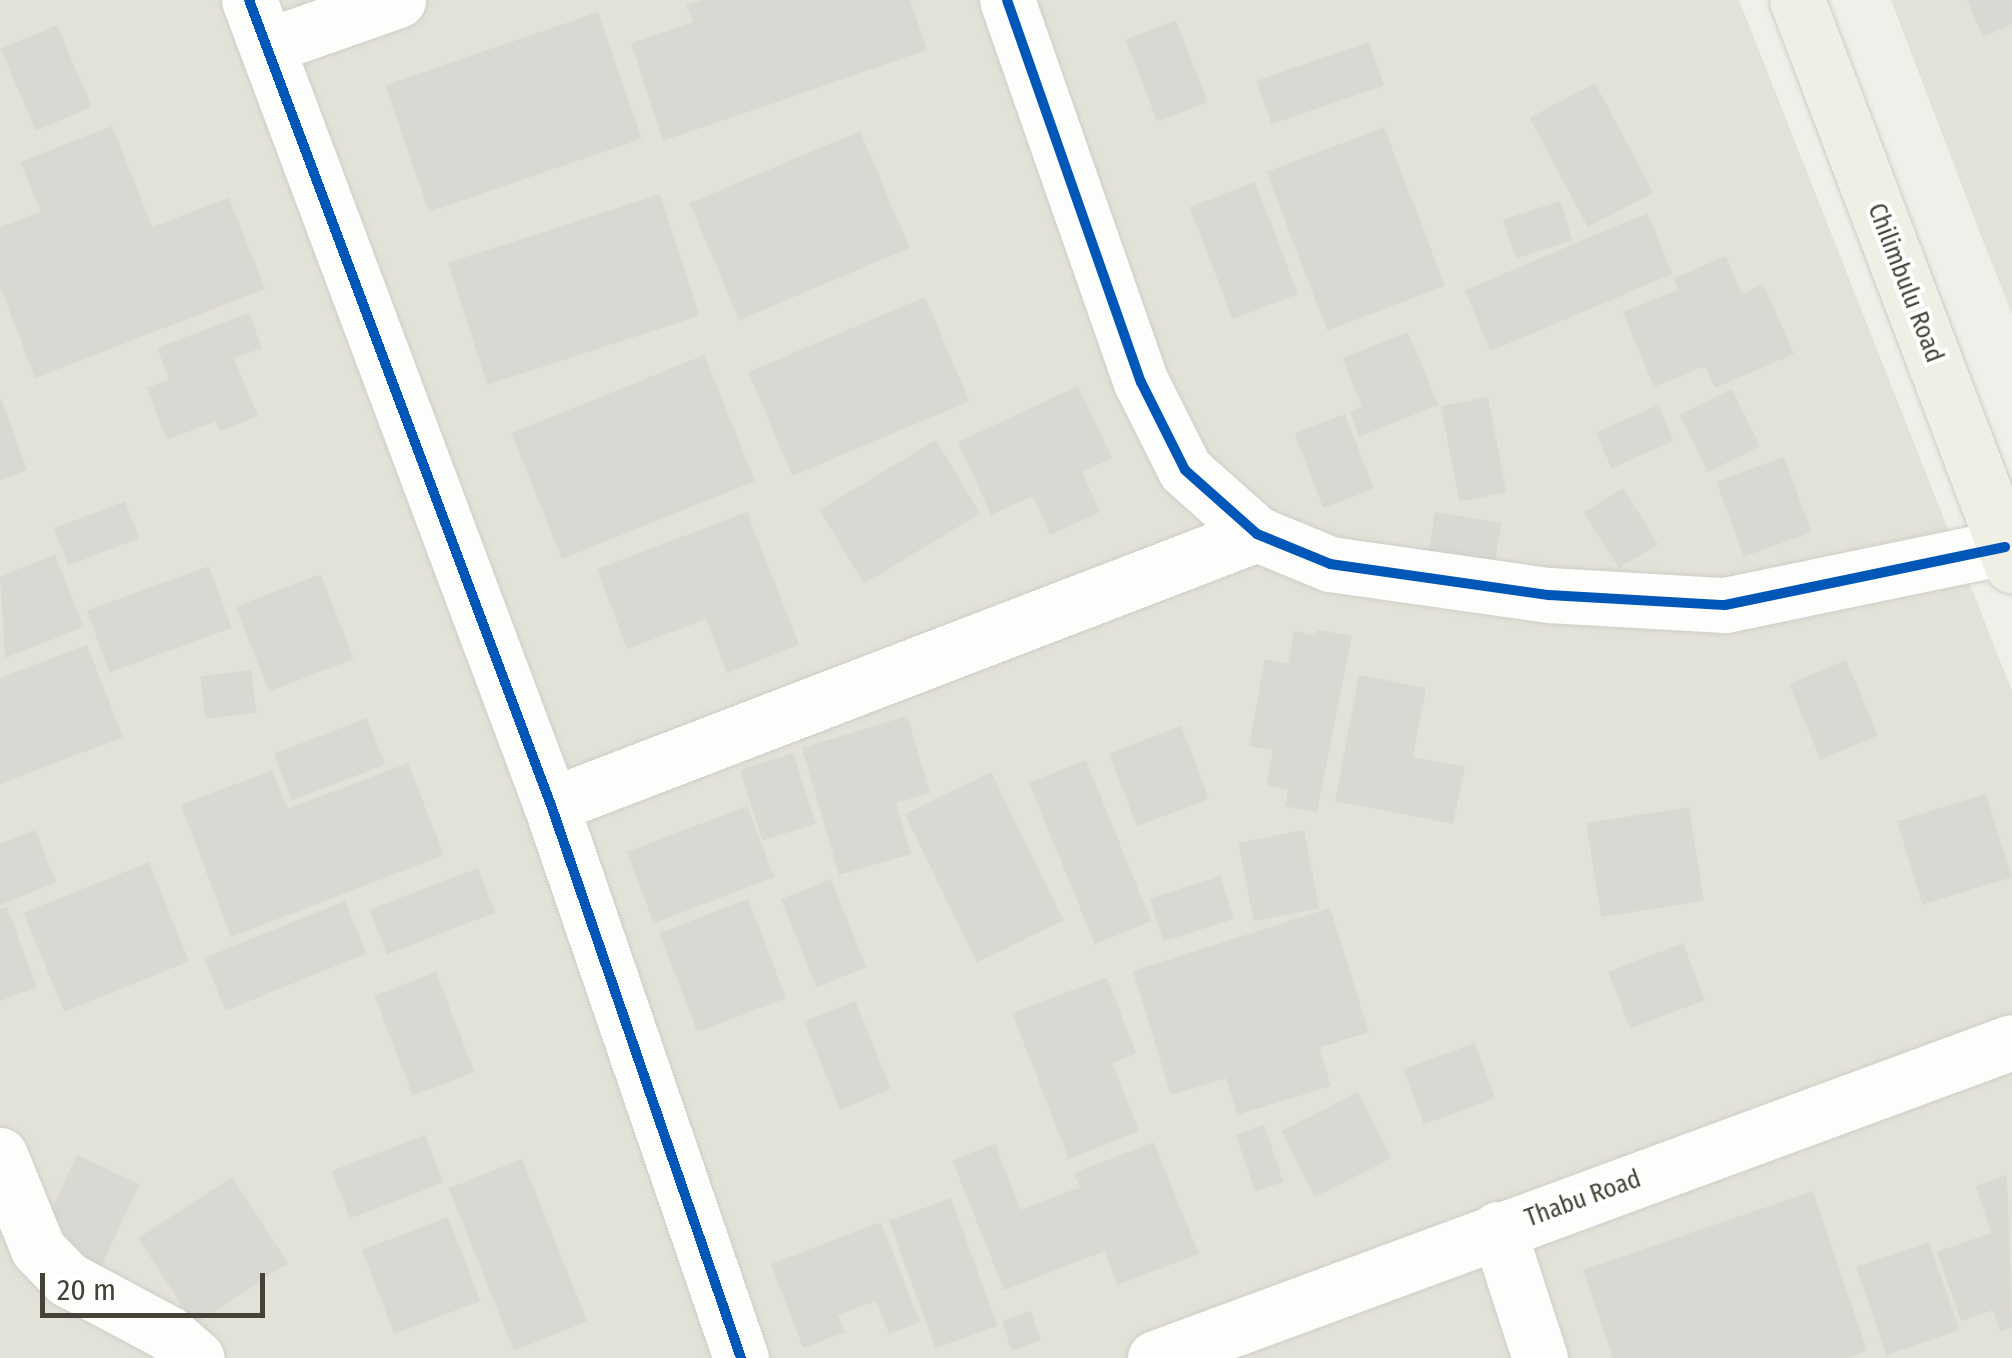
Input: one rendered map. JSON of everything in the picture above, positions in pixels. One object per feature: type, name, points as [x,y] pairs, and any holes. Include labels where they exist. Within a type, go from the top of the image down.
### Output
[{"type":"main road","name":"Chilimbulu Road","points":[[1798,0],[2008,556]]},
{"type":"street","points":[[398,0],[258,23],[551,805],[741,1358]]},
{"type":"street","points":[[1007,0],[1141,382],[1186,470],[1257,534],[1330,564],[1549,595],[1725,605],[2008,556]]},
{"type":"street","points":[[551,805],[1257,534]]},
{"type":"street","name":"Thabu Road","points":[[1155,1358],[2012,1042]]},
{"type":"street","points":[[0,1155],[38,1249],[57,1269],[198,1358]]},
{"type":"street","points":[[1498,1230],[1540,1358]]},
{"type":"shaded area","points":[[0,0],[1739,0],[2012,691],[2012,1358],[0,1358]]},
{"type":"shaded area","points":[[1891,0],[2012,0],[2012,314],[1983,241]]},
{"type":"building","points":[[702,0],[910,0],[927,50],[663,141],[631,43],[693,22],[686,5]]},
{"type":"building","points":[[1967,0],[2012,0],[2012,24],[1983,37]]},
{"type":"building","points":[[598,12],[642,139],[429,212],[385,85]]},
{"type":"building","points":[[1176,20],[1208,102],[1157,122],[1126,39]]},
{"type":"building","points":[[57,25],[92,107],[36,131],[1,49]]},
{"type":"building","points":[[1369,42],[1384,85],[1271,124],[1256,81]]},
{"type":"building","points":[[1595,83],[1653,192],[1588,227],[1530,118]]},
{"type":"building","points":[[112,126],[152,227],[229,198],[265,289],[35,378],[0,286],[0,227],[41,212],[20,162]]},
{"type":"building","points":[[1384,127],[1445,286],[1327,331],[1266,172]]},
{"type":"building","points":[[860,131],[910,248],[739,320],[690,203]]},
{"type":"building","points":[[1255,182],[1298,294],[1233,319],[1190,207]]},
{"type":"building","points":[[660,194],[700,316],[487,385],[448,263]]},
{"type":"building","points":[[1560,201],[1573,240],[1516,259],[1503,220]]},
{"type":"building","points":[[1647,213],[1673,274],[1491,351],[1465,290]]},
{"type":"building","points":[[1726,256],[1742,294],[1763,284],[1794,354],[1715,388],[1705,366],[1654,387],[1623,312],[1678,290],[1674,278]]},
{"type":"building","points":[[925,297],[969,401],[792,476],[748,372]]},
{"type":"building","points":[[249,313],[262,348],[234,358],[258,416],[220,431],[216,421],[167,440],[147,388],[169,379],[157,348]]},
{"type":"building","points":[[1408,332],[1438,405],[1359,437],[1350,412],[1362,407],[1343,358]]},
{"type":"building","points":[[704,355],[755,481],[562,559],[511,433]]},
{"type":"building","points":[[1078,386],[1112,458],[1082,472],[1100,512],[1050,535],[1033,496],[991,515],[958,442]]},
{"type":"building","points":[[1732,389],[1760,447],[1708,472],[1680,414]]},
{"type":"building","points":[[0,396],[27,470],[0,480]]},
{"type":"building","points":[[1488,397],[1507,492],[1459,501],[1441,406]]},
{"type":"building","points":[[1658,405],[1674,441],[1612,468],[1596,433]]},
{"type":"building","points":[[1345,414],[1374,489],[1323,508],[1295,433]]},
{"type":"building","points":[[936,440],[980,514],[864,584],[819,510]]},
{"type":"building","points":[[1784,457],[1811,532],[1744,557],[1716,482]]},
{"type":"building","points":[[1623,488],[1658,544],[1619,568],[1584,512]]},
{"type":"building","points":[[125,501],[139,538],[68,566],[54,528]]},
{"type":"building","points":[[747,512],[799,645],[727,673],[706,619],[627,649],[597,569]]},
{"type":"building","points":[[1435,512],[1501,522],[1494,565],[1428,554]]},
{"type":"building","points":[[55,555],[84,627],[5,658],[0,576]]},
{"type":"building","points":[[209,566],[232,628],[109,672],[87,610]]},
{"type":"building","points":[[321,574],[354,659],[269,692],[236,607]]},
{"type":"building","points":[[1317,630],[1352,636],[1317,813],[1285,806],[1288,790],[1266,785],[1273,750],[1249,746],[1265,659],[1288,664],[1294,631],[1316,636]]},
{"type":"building","points":[[87,645],[123,737],[0,784],[0,678]]},
{"type":"building","points":[[1846,660],[1878,735],[1821,760],[1789,684]]},
{"type":"building","points":[[251,670],[256,713],[206,719],[200,676]]},
{"type":"building","points":[[1359,675],[1426,688],[1413,757],[1465,767],[1453,824],[1335,801]]},
{"type":"building","points":[[907,716],[930,793],[896,803],[911,854],[839,875],[802,748]]},
{"type":"building","points":[[367,718],[385,765],[292,801],[274,754]]},
{"type":"building","points":[[1181,726],[1209,799],[1137,826],[1109,754]]},
{"type":"building","points":[[793,753],[816,823],[763,841],[740,770]]},
{"type":"building","points":[[1086,760],[1151,921],[1095,944],[1029,783]]},
{"type":"building","points":[[408,763],[444,855],[231,937],[181,805],[272,770],[288,809]]},
{"type":"building","points":[[991,772],[1063,920],[977,962],[905,814]]},
{"type":"building","points":[[1986,794],[2011,877],[1922,904],[1897,821]]},
{"type":"building","points":[[747,806],[774,877],[654,923],[627,852]]},
{"type":"building","points":[[1689,807],[1704,901],[1601,917],[1586,823]]},
{"type":"building","points":[[35,830],[56,882],[0,905],[0,844]]},
{"type":"building","points":[[1304,830],[1319,909],[1253,921],[1238,843]]},
{"type":"building","points":[[149,862],[189,961],[64,1012],[24,913]]},
{"type":"building","points":[[478,868],[495,913],[387,954],[370,910]]},
{"type":"building","points":[[1220,876],[1234,919],[1164,942],[1150,899]]},
{"type":"building","points":[[831,879],[867,967],[817,987],[781,899]]},
{"type":"building","points":[[748,899],[786,998],[697,1032],[659,933]]},
{"type":"building","points":[[345,901],[366,954],[225,1011],[204,958]]},
{"type":"building","points":[[7,907],[37,987],[0,1001],[0,909]]},
{"type":"building","points":[[1330,908],[1369,1032],[1319,1048],[1331,1086],[1237,1115],[1226,1078],[1171,1095],[1133,971]]},
{"type":"building","points":[[1683,943],[1705,1000],[1630,1029],[1608,972]]},
{"type":"building","points":[[436,972],[474,1072],[413,1096],[374,996]]},
{"type":"building","points":[[1107,977],[1136,1053],[1112,1063],[1139,1131],[1069,1159],[1012,1013]]},
{"type":"building","points":[[855,1001],[891,1089],[840,1110],[804,1022]]},
{"type":"building","points":[[1475,1043],[1495,1098],[1424,1124],[1404,1069]]},
{"type":"building","points":[[1358,1092],[1392,1158],[1315,1197],[1281,1131]]},
{"type":"building","points":[[1264,1125],[1284,1182],[1255,1191],[1236,1135]]},
{"type":"building","points":[[425,1135],[443,1183],[350,1218],[332,1171]]},
{"type":"building","points":[[1154,1142],[1199,1254],[1117,1285],[1105,1251],[1004,1290],[952,1160],[995,1144],[1021,1210],[1080,1187],[1074,1173]]},
{"type":"building","points":[[77,1155],[140,1184],[101,1266],[39,1237]]},
{"type":"building","points":[[522,1159],[588,1321],[514,1351],[449,1189]]},
{"type":"building","points":[[2007,1175],[2012,1327],[2000,1332],[1993,1310],[1961,1321],[1937,1252],[1991,1233],[1976,1186]]},
{"type":"building","points":[[232,1177],[288,1263],[194,1324],[138,1238]]},
{"type":"building","points":[[1813,1191],[1867,1351],[1848,1358],[1613,1358],[1583,1270]]},
{"type":"building","points":[[951,1198],[998,1326],[935,1348],[889,1221]]},
{"type":"building","points":[[448,1217],[480,1301],[394,1334],[362,1250]]},
{"type":"building","points":[[881,1222],[920,1322],[889,1334],[876,1301],[838,1315],[845,1332],[803,1348],[771,1264]]},
{"type":"building","points":[[1929,1242],[1959,1330],[1886,1355],[1856,1267]]},
{"type":"building","points":[[1031,1311],[1041,1340],[1012,1350],[1002,1321]]},
{"type":"cycle path","points":[[249,0],[551,805],[741,1358]]},
{"type":"cycle path","points":[[1007,0],[1141,382],[1185,470],[1257,534],[1330,564],[1549,595],[1725,605],[2005,547]]}]
